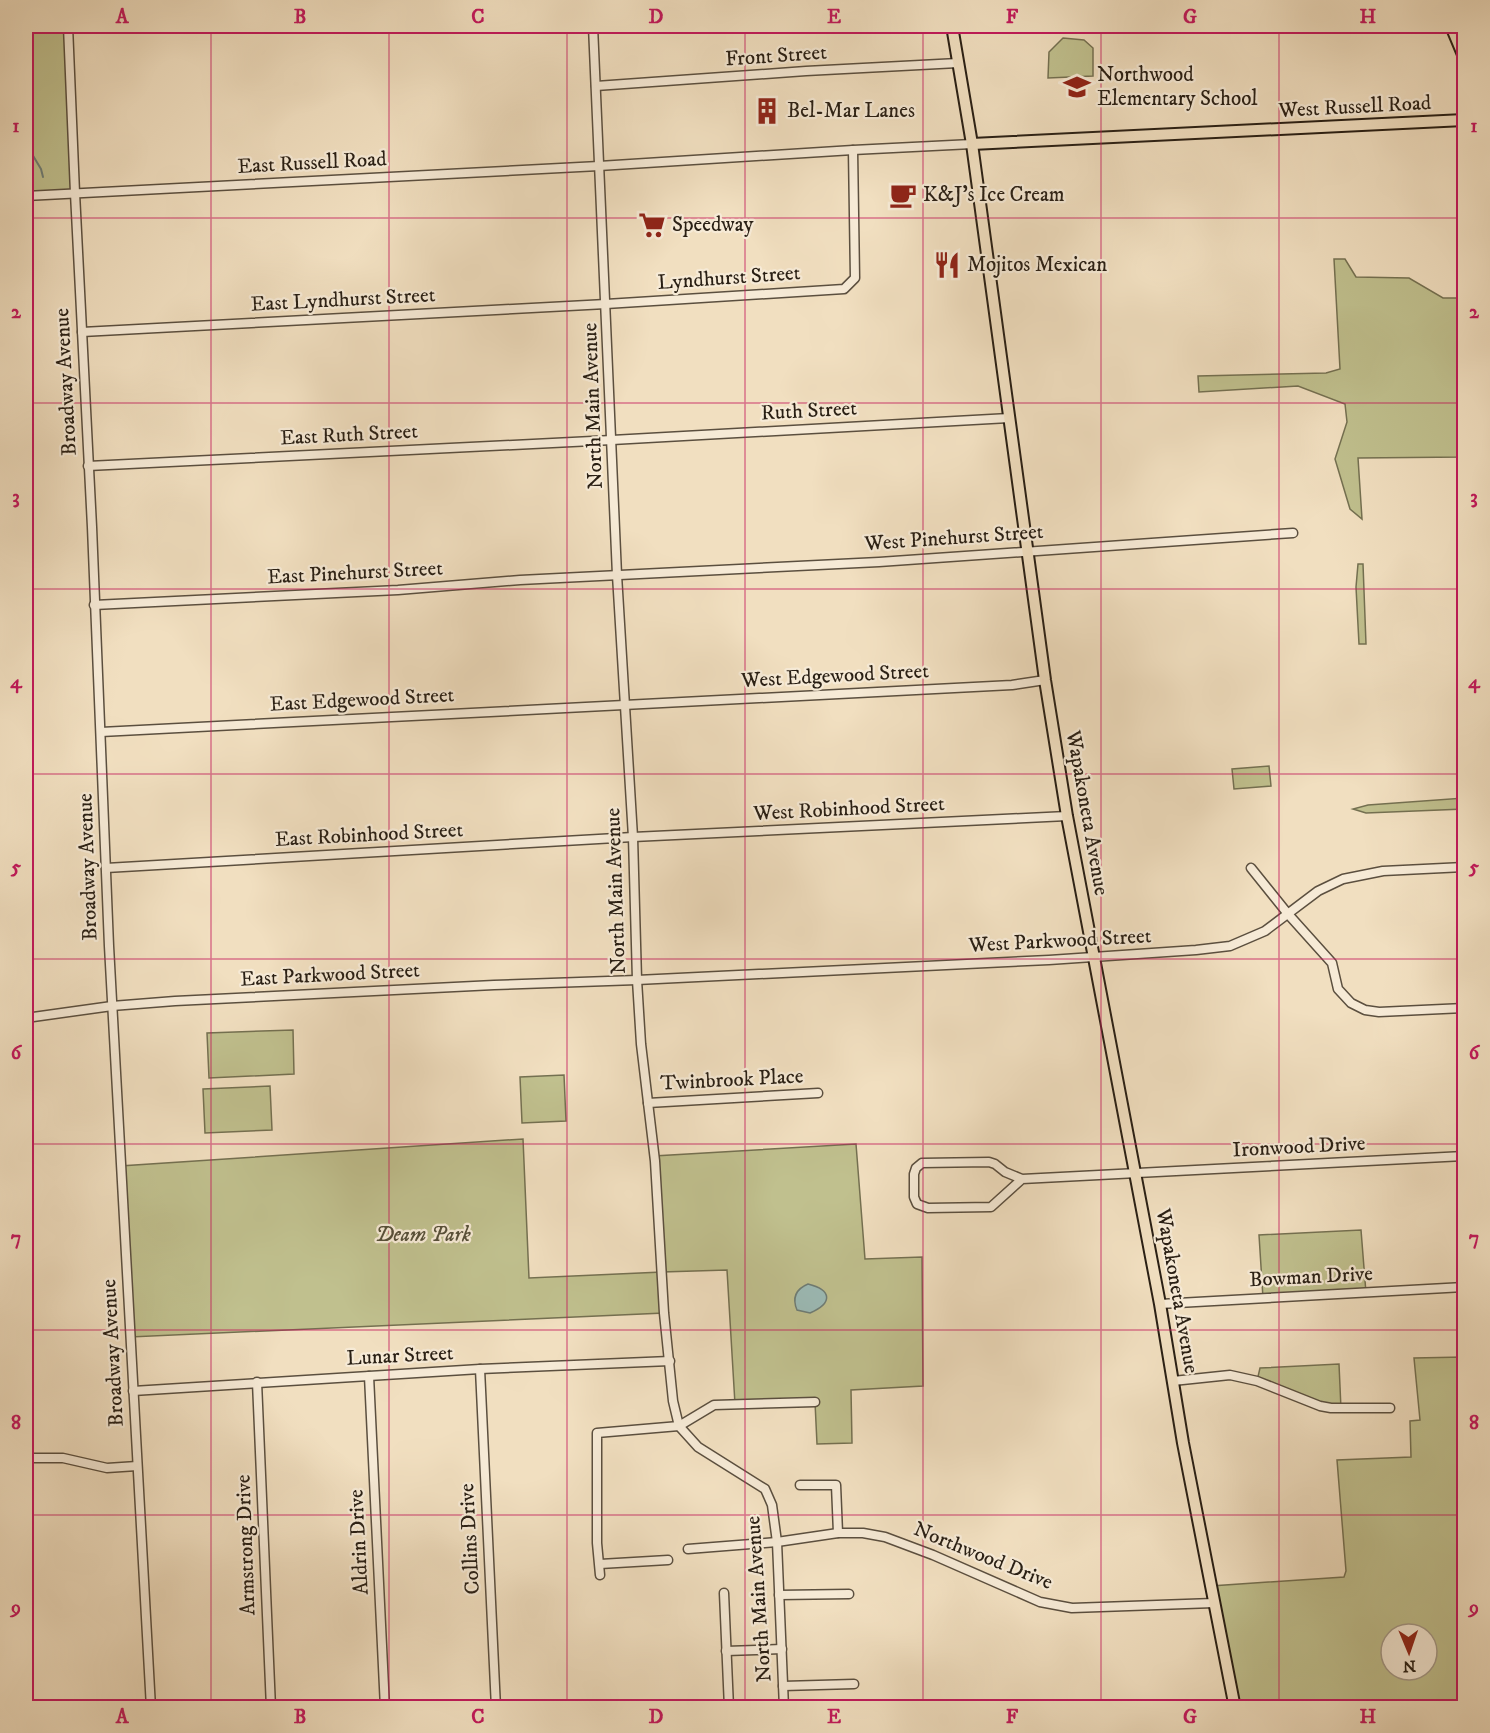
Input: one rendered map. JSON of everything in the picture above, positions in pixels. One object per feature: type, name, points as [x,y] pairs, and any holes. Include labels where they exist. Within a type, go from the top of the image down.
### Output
[{"type":"main road","name":"Wapakoneta Avenue","points":[[952,26],[972,144],[1045,680],[1067,816],[1093,958],[1108,1022],[1183,1443],[1235,1707]]},
{"type":"main road","points":[[1452,26],[1464,57]]},
{"type":"main road","name":"West Russell Road","points":[[972,144],[1464,120]]},
{"type":"street","name":"Broadway Avenue","points":[[68,26],[112,1006],[151,1707]]},
{"type":"street","name":"North Main Avenue","points":[[593,26],[617,575],[633,837],[637,980],[648,1103],[650,1161],[673,1401],[679,1426],[698,1447],[765,1489],[772,1505],[777,1542],[784,1707]]},
{"type":"street","name":"Front Street","points":[[596,86],[958,63]]},
{"type":"street","name":"West Russell Road","points":[[600,166],[972,144]]},
{"type":"street","name":"Lyndhurst Street","points":[[606,304],[844,289],[855,278],[853,150]]},
{"type":"street","name":"East Russell Road","points":[[26,195],[600,166]]},
{"type":"street","name":"East Lyndhurst Street","points":[[82,332],[606,304]]},
{"type":"street","name":"Ruth Street","points":[[612,440],[1009,418]]},
{"type":"street","name":"East Ruth Street","points":[[88,466],[612,440]]},
{"type":"street","name":"West Pinehurst Street","points":[[617,575],[879,562],[1293,533]]},
{"type":"street","name":"East Pinehurst Street","points":[[94,605],[398,590],[617,575]]},
{"type":"street","name":"West Edgewood Street","points":[[626,704],[1012,685],[1045,680]]},
{"type":"street","name":"East Edgewood Street","points":[[101,732],[626,704]]},
{"type":"street","name":"West Robinhood Street","points":[[633,837],[1067,816]]},
{"type":"street","name":"East Robinhood Street","points":[[106,868],[633,837]]},
{"type":"street","name":"West Parkwood Street","points":[[637,980],[1093,958],[1230,946],[1265,931],[1318,891],[1343,879],[1383,871],[1464,867]]},
{"type":"street","points":[[1251,868],[1332,963],[1338,989],[1351,1003],[1365,1010],[1379,1012],[1464,1008]]},
{"type":"street","name":"East Parkwood Street","points":[[26,1018],[112,1006],[305,994],[637,980]]},
{"type":"street","name":"Twinbrook Place","points":[[648,1103],[818,1093]]},
{"type":"street","name":"Ironwood Drive","points":[[1022,1179],[1464,1156]]},
{"type":"street","points":[[989,1162],[1022,1179],[991,1207],[928,1208],[917,1204],[914,1197],[914,1174],[916,1167],[922,1163],[989,1162]]},
{"type":"street","name":"Bowman Drive","points":[[1160,1304],[1464,1287]]},
{"type":"street","name":"Lunar Street","points":[[133,1391],[480,1369],[670,1361]]},
{"type":"street","name":"Collins Drive","points":[[480,1369],[496,1707]]},
{"type":"street","points":[[1173,1381],[1230,1375],[1257,1381],[1320,1406],[1390,1408]]},
{"type":"street","name":"Aldrin Drive","points":[[369,1376],[385,1707]]},
{"type":"street","name":"Armstrong Drive","points":[[258,1382],[271,1707]]},
{"type":"street","points":[[600,1575],[597,1543],[597,1432],[679,1426],[714,1405],[815,1402]]},
{"type":"street","points":[[26,1458],[63,1458],[107,1468],[137,1466]]},
{"type":"street","points":[[800,1485],[836,1485],[838,1533]]},
{"type":"street","name":"Northwood Drive","points":[[688,1549],[777,1542],[838,1533],[862,1533],[885,1537],[933,1555],[1040,1602],[1072,1608],[1214,1603]]},
{"type":"street","points":[[600,1564],[668,1560]]},
{"type":"street","points":[[724,1593],[729,1707]]},
{"type":"street","points":[[779,1596],[849,1594]]},
{"type":"street","points":[[726,1651],[782,1649]]},
{"type":"street","points":[[783,1686],[854,1684]]},
{"type":"green space","points":[[26,26],[68,26],[75,193],[26,196]]},
{"type":"green space","points":[[1063,38],[1084,40],[1093,48],[1093,76],[1048,78],[1049,52]]},
{"type":"green space","points":[[1334,259],[1345,259],[1356,277],[1409,278],[1443,298],[1464,298],[1464,457],[1358,458],[1362,519],[1350,509],[1335,459],[1347,422],[1345,404],[1298,386],[1199,392],[1198,376],[1326,373],[1340,369]]},
{"type":"green space","points":[[1358,564],[1363,564],[1366,644],[1359,644],[1356,587]]},
{"type":"green space","points":[[1269,766],[1271,786],[1234,789],[1232,769]]},
{"type":"green space","points":[[1464,798],[1464,809],[1366,813],[1353,809],[1368,805]]},
{"type":"green space","points":[[293,1030],[294,1074],[209,1078],[207,1033]]},
{"type":"green space","points":[[564,1075],[566,1121],[522,1123],[520,1077]]},
{"type":"green space","points":[[270,1086],[272,1130],[205,1133],[203,1089]]},
{"type":"green space","name":"Deam Park","points":[[523,1139],[529,1278],[662,1272],[664,1313],[130,1337],[120,1166]]},
{"type":"green space","points":[[856,1144],[865,1259],[922,1257],[923,1386],[851,1390],[852,1443],[817,1444],[815,1402],[735,1404],[727,1270],[662,1272],[654,1156]]},
{"type":"green space","points":[[1361,1230],[1366,1293],[1263,1298],[1259,1235]]},
{"type":"green space","points":[[1464,1357],[1464,1707],[1235,1707],[1211,1586],[1344,1577],[1346,1571],[1337,1460],[1411,1457],[1410,1421],[1420,1420],[1414,1358]]},
{"type":"green space","points":[[1339,1364],[1341,1409],[1331,1408],[1257,1381],[1260,1368]]},
{"type":"water","points":[[808,1284],[822,1290],[827,1297],[823,1305],[810,1313],[797,1310],[795,1302],[798,1291]]},
{"type":"waterway","points":[[26,144],[41,169],[43,177]]},
{"type":"place","name":"Northwood Elementary School","points":[[1077,87]]},
{"type":"place","name":"Bel-Mar Lanes","points":[[767,111]]},
{"type":"place","name":"K&J's Ice Cream","points":[[903,195]]},
{"type":"place","name":"Speedway","points":[[652,225]]},
{"type":"place","name":"Mojitos Mexican","points":[[947,265]]}]
